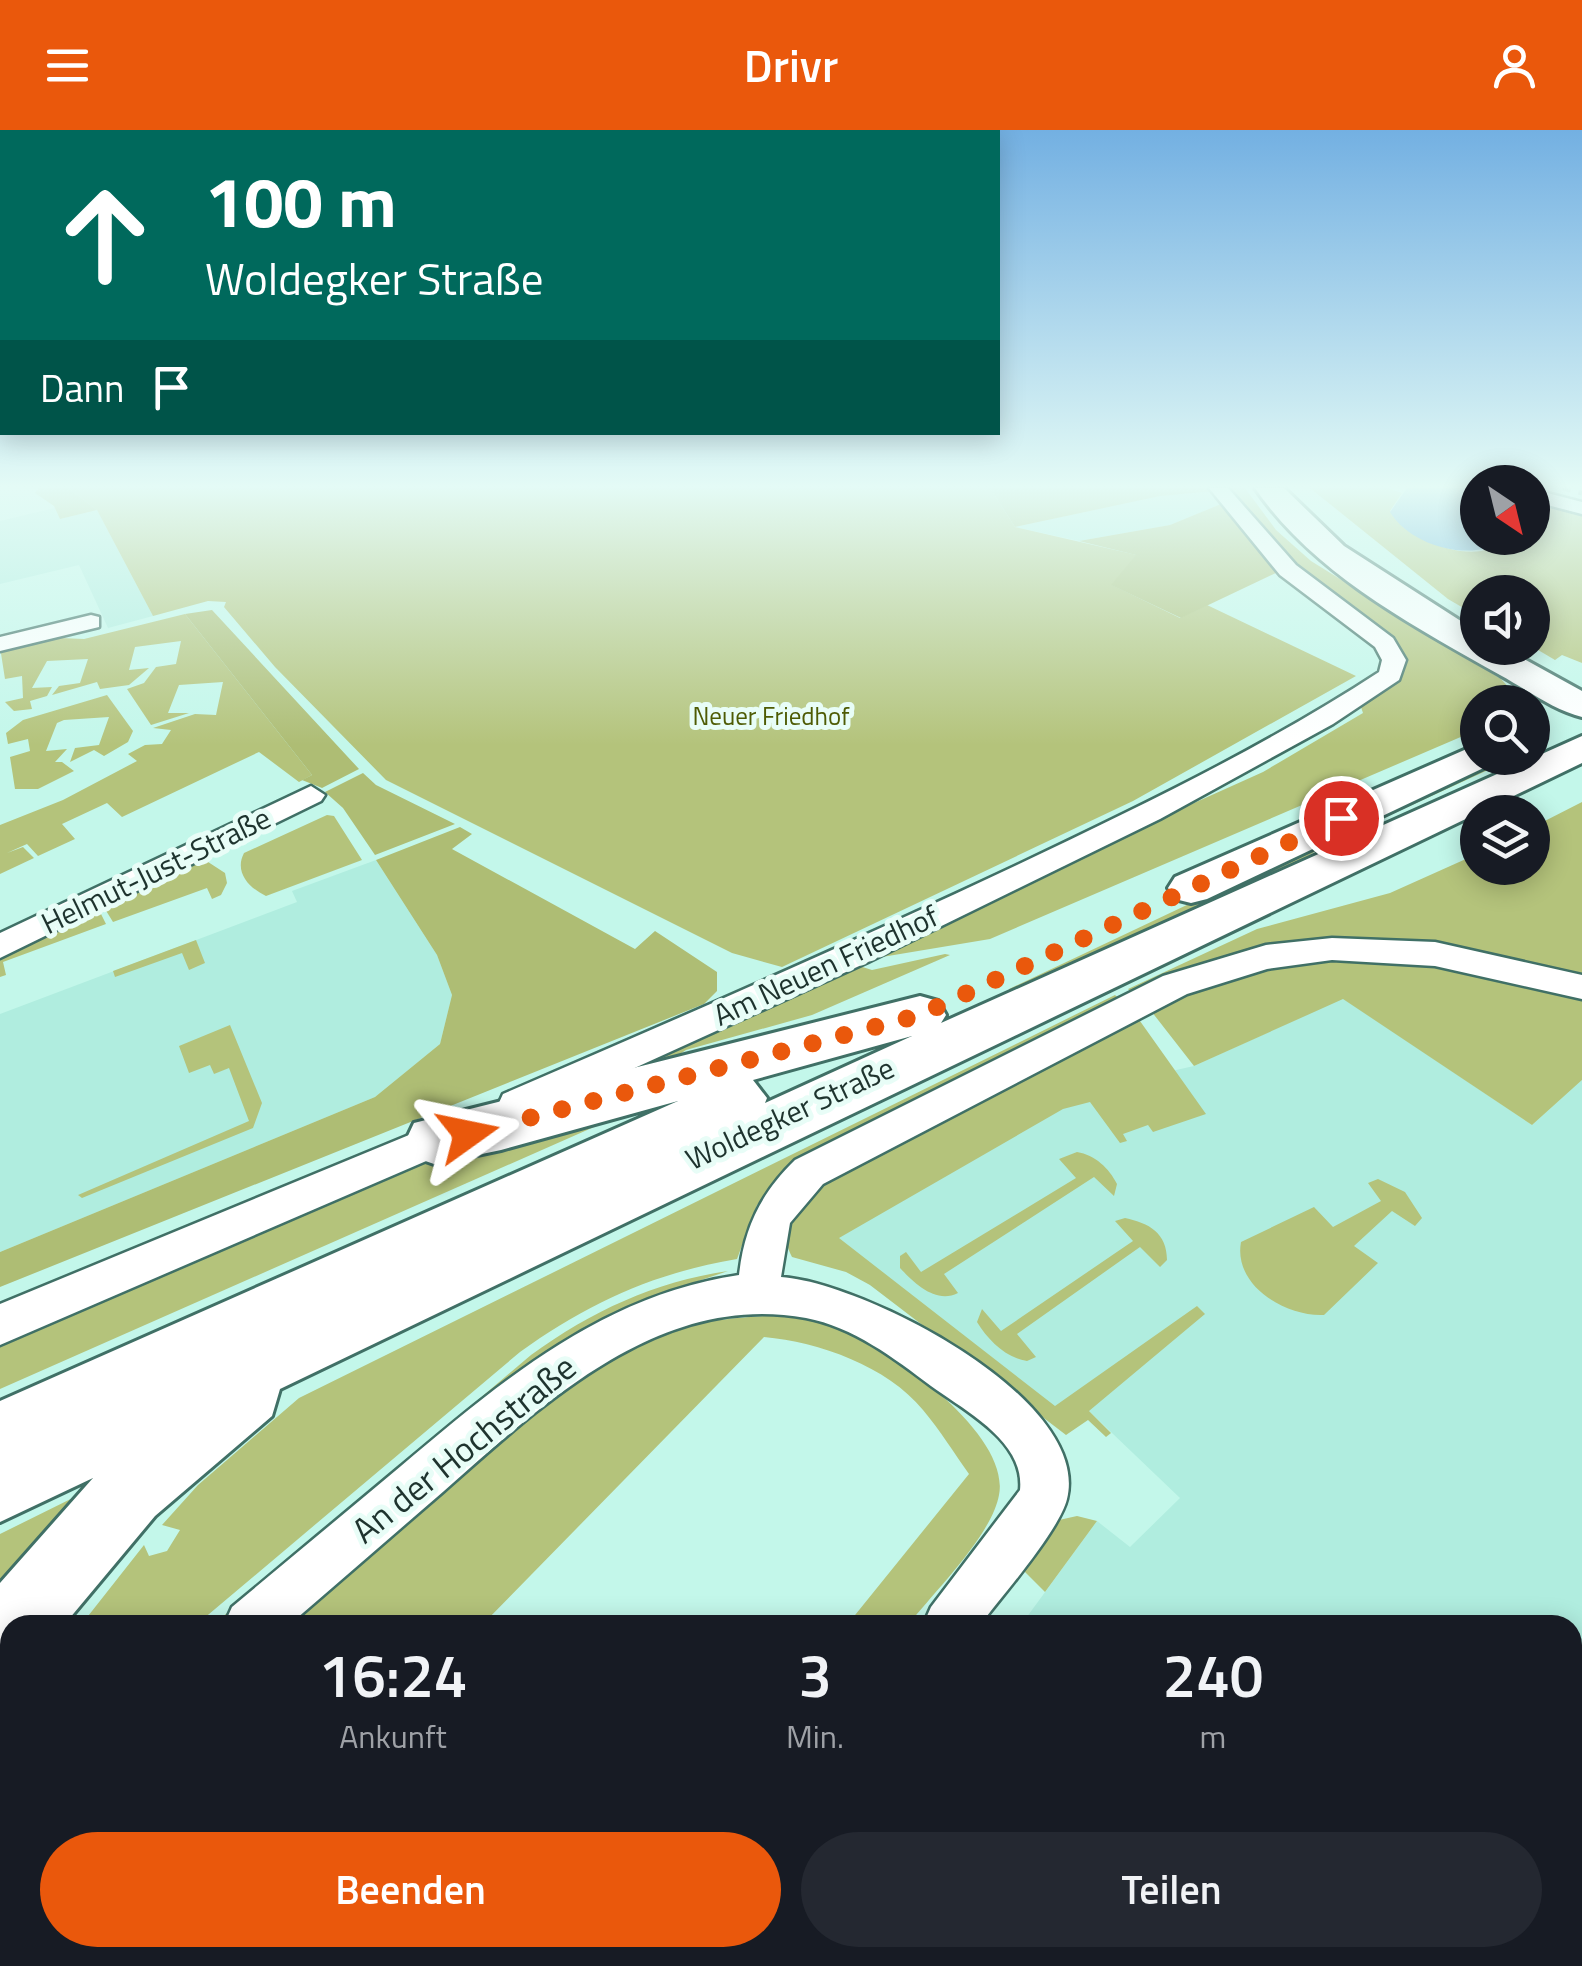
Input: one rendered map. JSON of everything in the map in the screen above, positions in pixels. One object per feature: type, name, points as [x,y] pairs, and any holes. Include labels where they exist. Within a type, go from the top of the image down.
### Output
[{"type":"main road","points":[[1361,574],[1460,636]]},
{"type":"main road","points":[[1399,574],[1460,612]]},
{"type":"main road","points":[[1550,663],[1582,680]]},
{"type":"main road","points":[[1509,665],[1582,707]]},
{"type":"main road","points":[[1550,723],[1582,707]]},
{"type":"main road","name":"Woldegker Straße","points":[[0,1486],[1582,748]]},
{"type":"main road","name":"Woldegker Straße","points":[[0,1436],[1460,764]]},
{"type":"main road","points":[[434,1140],[520,1123],[920,1015]]},
{"type":"main road","points":[[23,1615],[130,1491],[316,1338]]},
{"type":"street","name":"Am Neuen Friedhof","points":[[0,1325],[755,1001],[1150,813],[1324,719],[1390,675],[1394,660],[1385,643],[1293,574]]},
{"type":"street","points":[[0,644],[91,622]]},
{"type":"street","name":"Helmut-Just-Straße","points":[[0,947],[311,795]]},
{"type":"street","points":[[759,1296],[765,1232],[773,1210],[808,1172],[1200,976],[1266,957],[1376,950],[1489,963],[1582,987]]},
{"type":"street","name":"An der Hochstraße","points":[[262,1615],[507,1406],[571,1360],[647,1318],[687,1304],[759,1296],[802,1298],[857,1314],[920,1351],[1001,1410],[1034,1445],[1047,1481],[1043,1499],[956,1615]]},
{"type":"shaded area","points":[[0,574],[43,574],[0,584]]},
{"type":"shaded area","points":[[83,574],[131,574],[153,616],[108,628]]},
{"type":"shaded area","points":[[376,860],[437,955],[452,995],[440,1044],[375,1097],[0,1252],[0,1014],[297,902],[292,891]]},
{"type":"shaded area","points":[[1343,998],[1532,1125],[1582,1080],[1582,1615],[1028,1615],[1097,1521],[1130,1547],[1180,1498],[1089,1411],[1066,1431],[796,1230],[1047,1099],[1194,1066]]},
{"type":"green space","name":"Neuer Friedhof","points":[[131,574],[1121,574],[1112,585],[1180,618],[1207,605],[1356,676],[1133,801],[782,967],[732,953],[386,780],[275,667],[224,607],[226,602],[208,601],[153,616]]},
{"type":"green space","points":[[1120,574],[1274,574],[1181,618],[1111,585]]},
{"type":"green space","points":[[1299,574],[1331,574],[1460,654],[1460,665],[1478,665],[1506,685],[1460,685],[1460,737],[990,939],[876,958],[1094,848],[1263,772],[1363,713],[1361,707],[1387,689],[1402,670]]},
{"type":"green space","points":[[1417,574],[1582,574],[1582,663],[1562,655],[1555,660],[1550,657],[1550,575],[1460,575],[1460,606]]},
{"type":"green space","points":[[212,610],[359,769],[322,788],[302,780],[312,775],[185,614]]},
{"type":"green space","points":[[185,614],[312,775],[299,782],[259,752],[122,817],[107,803],[62,824],[75,839],[38,856],[27,844],[7,853],[23,847],[34,858],[0,874],[0,825],[63,800],[137,761],[128,754],[145,745],[162,744],[171,730],[153,728],[195,714],[216,715],[223,682],[179,685],[168,713],[189,713],[151,725],[127,689],[144,683],[156,667],[176,664],[181,641],[135,647],[129,670],[149,668],[129,685],[100,689],[97,682],[52,695],[59,686],[80,683],[88,659],[47,661],[32,688],[52,687],[47,696],[30,701],[32,709],[14,711],[5,702],[23,698],[22,676],[5,679],[0,647],[37,637],[84,639]]},
{"type":"green space","points":[[107,695],[133,731],[128,742],[104,756],[94,750],[70,762],[75,748],[99,745],[109,717],[64,720],[57,723],[46,751],[67,749],[55,762],[74,771],[38,789],[15,789],[10,757],[30,751],[28,739],[8,744],[6,733],[23,720]]},
{"type":"green space","points":[[363,773],[376,785],[455,824],[375,855],[343,808],[325,792]]},
{"type":"green space","points":[[1462,775],[1477,775],[1323,846],[1284,872],[1015,995],[1009,989]]},
{"type":"green space","points":[[1582,802],[1582,981],[1375,945],[1136,997],[1128,989],[1257,929],[1390,893],[1460,862],[1460,885],[1550,885],[1550,818]]},
{"type":"green space","points":[[327,815],[334,816],[362,860],[266,896],[249,884],[241,867],[244,853]]},
{"type":"green space","points":[[460,827],[472,834],[452,849],[635,949],[655,931],[717,972],[717,991],[704,1004],[0,1287],[0,1252],[375,1097],[440,1044],[452,995],[437,955],[376,860]]},
{"type":"green space","points":[[205,860],[225,873],[227,883],[221,895],[212,899],[207,888],[113,922],[105,909]]},
{"type":"green space","points":[[100,912],[106,924],[3,962],[6,975],[0,977],[0,954],[85,913]]},
{"type":"green space","points":[[196,940],[205,963],[189,970],[182,953],[115,977],[113,971]]},
{"type":"green space","points":[[950,955],[812,1015],[686,1050],[665,1064],[525,1112],[856,965],[872,970]]},
{"type":"green space","points":[[1380,956],[1582,993],[1582,1080],[1532,1125],[1343,999],[1194,1066],[1148,1007],[1268,964]]},
{"type":"green space","points":[[1115,995],[1124,1003],[797,1165],[757,1205],[737,1259],[623,1292],[545,1335],[208,1615],[89,1615],[144,1545],[149,1556],[167,1551],[180,1530],[162,1525],[198,1485],[299,1398]]},
{"type":"green space","points":[[1135,1014],[1206,1114],[1153,1132],[1148,1125],[1123,1134],[1127,1141],[1120,1143],[1090,1102],[1063,1109],[839,1238],[1055,1406],[1197,1306],[1205,1314],[1089,1411],[1111,1433],[1106,1437],[1088,1420],[1066,1435],[870,1285],[846,1272],[792,1257],[787,1245],[787,1224],[796,1205],[819,1178]]},
{"type":"green space","points":[[230,1025],[262,1103],[253,1128],[82,1198],[78,1195],[249,1121],[229,1068],[214,1074],[210,1065],[189,1073],[179,1046]]},
{"type":"green space","points":[[646,1104],[0,1389],[0,1341],[438,1158]]},
{"type":"green space","points":[[1077,1152],[1095,1159],[1110,1173],[1117,1184],[1114,1196],[1094,1177],[944,1274],[958,1293],[950,1296],[934,1294],[919,1286],[900,1268],[900,1256],[906,1252],[921,1272],[1076,1178],[1059,1159]]},
{"type":"green space","points":[[1378,1179],[1405,1192],[1422,1218],[1415,1226],[1392,1211],[1354,1246],[1378,1263],[1324,1315],[1278,1304],[1253,1285],[1241,1258],[1241,1242],[1314,1207],[1333,1227],[1381,1201],[1368,1183]]},
{"type":"green space","points":[[1125,1218],[1149,1226],[1160,1236],[1167,1260],[1160,1267],[1140,1247],[1017,1334],[1036,1357],[1027,1361],[1005,1352],[986,1335],[977,1322],[982,1309],[1001,1331],[1133,1241],[1115,1221]]},
{"type":"green space","points":[[728,1271],[639,1301],[560,1346],[236,1615],[225,1615],[531,1355],[601,1312],[649,1291]]},
{"type":"green space","points":[[797,1314],[847,1330],[918,1376],[968,1422],[987,1447],[998,1471],[999,1495],[994,1511],[961,1563],[917,1615],[855,1615],[969,1474],[923,1410],[891,1381],[829,1351],[764,1337],[492,1615],[291,1615],[578,1379],[647,1339],[721,1320]]},
{"type":"green space","points":[[101,1484],[0,1604],[0,1534]]},
{"type":"green space","points":[[1077,1516],[1097,1521],[1045,1592],[1022,1569],[1059,1520]]},
{"type":"route","points":[[468,1134],[920,1015],[1341,818]]}]
